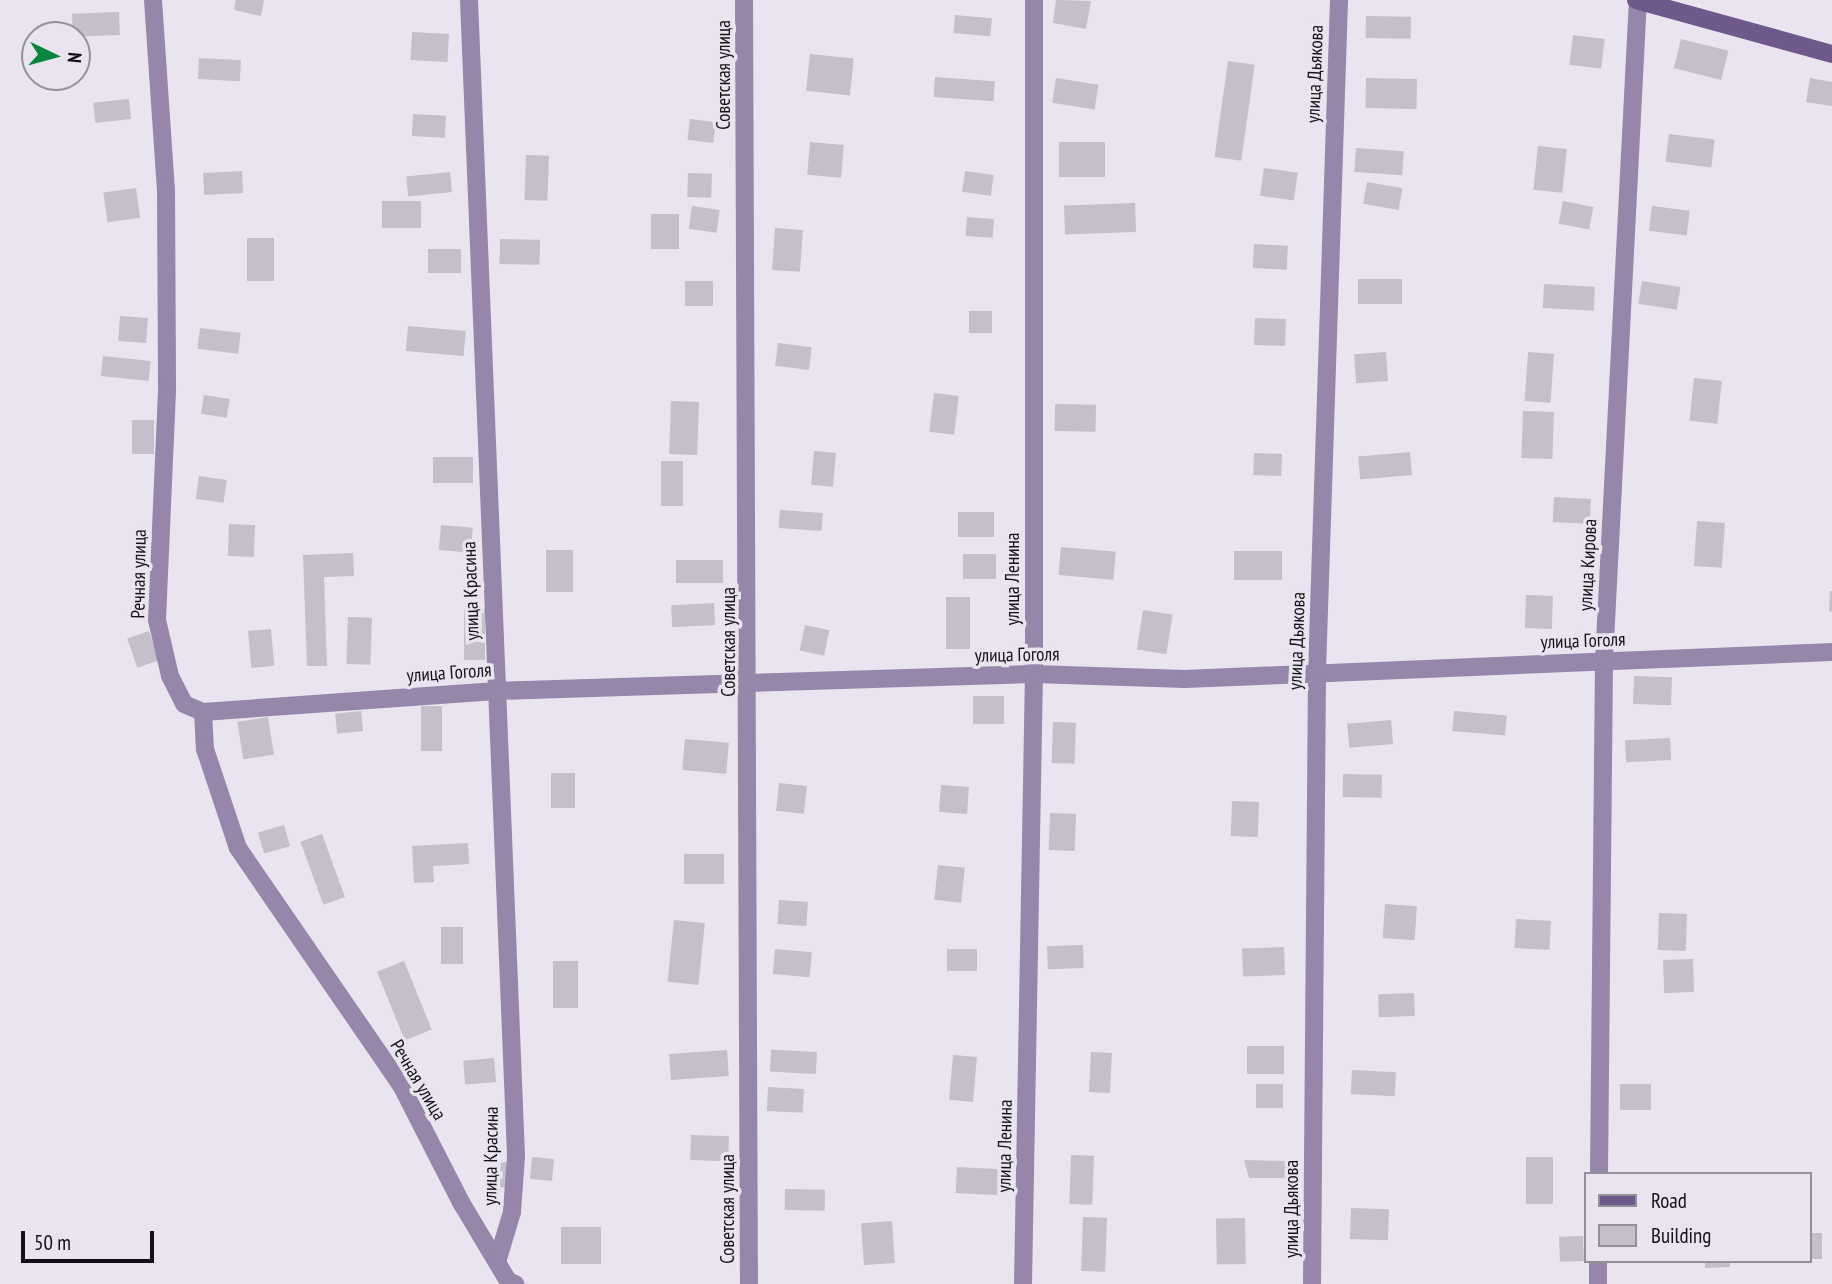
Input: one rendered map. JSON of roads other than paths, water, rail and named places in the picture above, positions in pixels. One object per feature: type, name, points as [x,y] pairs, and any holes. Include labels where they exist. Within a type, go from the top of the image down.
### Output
[{"type":"main road","points":[[1637,0],[1668,4],[1832,54]]},
{"type":"street","name":"Речная улица","points":[[153,0],[166,189],[166,297],[157,620],[170,676],[184,704],[203,712],[205,749],[238,848],[401,1086],[497,1262],[508,1281],[515,1284]]},
{"type":"street","name":"улица Красина","points":[[469,0],[516,1156],[512,1212],[497,1262]]},
{"type":"street","name":"Советская улица","points":[[744,0],[750,683],[749,1284]]},
{"type":"street","name":"улица Ленина","points":[[1023,1284],[1034,674],[1034,0]]},
{"type":"street","name":"улица Дьякова","points":[[1312,1284],[1317,671],[1339,0]]},
{"type":"street","name":"улица Кирова","points":[[1599,1172],[1604,661],[1637,0]]},
{"type":"street","name":"улица Гоголя","points":[[203,712],[496,691],[1034,674],[1185,678],[1832,652]]},
{"type":"street","points":[[1598,1263],[1598,1284]]}]
